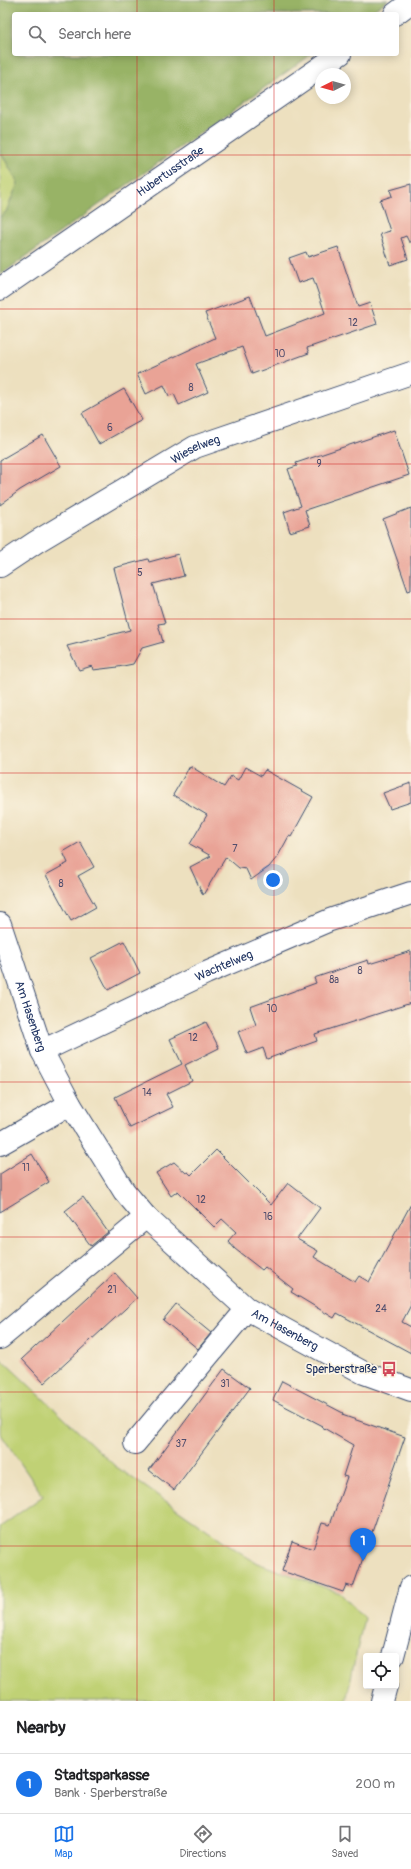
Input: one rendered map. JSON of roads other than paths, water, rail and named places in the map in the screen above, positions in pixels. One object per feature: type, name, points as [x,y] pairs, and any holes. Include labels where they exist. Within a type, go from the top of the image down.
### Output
[{"type":"street","points":[[398,12],[411,2]]},
{"type":"street","name":"Hubertusstraße","points":[[0,289],[337,56]]},
{"type":"street","name":"Wieselweg","points":[[0,566],[36,542],[195,447],[411,373]]},
{"type":"street","name":"Wachtelweg","points":[[42,1051],[206,973],[330,920],[411,893]]},
{"type":"street","name":"Am Hasenberg","points":[[0,924],[3,947],[42,1051],[70,1104],[124,1191],[146,1217],[247,1309],[364,1373],[411,1390]]},
{"type":"street","points":[[0,1144],[70,1104]]},
{"type":"street","points":[[0,1338],[146,1217]]},
{"type":"street","name":"Am Hasenberg","points":[[134,1443],[247,1309]]},
{"type":"street","points":[[395,1653],[411,1587]]},
{"type":"street","points":[[382,1701],[385,1689]]},
{"type":"place","name":"Sperberstraße","points":[[389,1369]]},
{"type":"place","name":"Stadtsparkasse","points":[[363,1561]]}]
